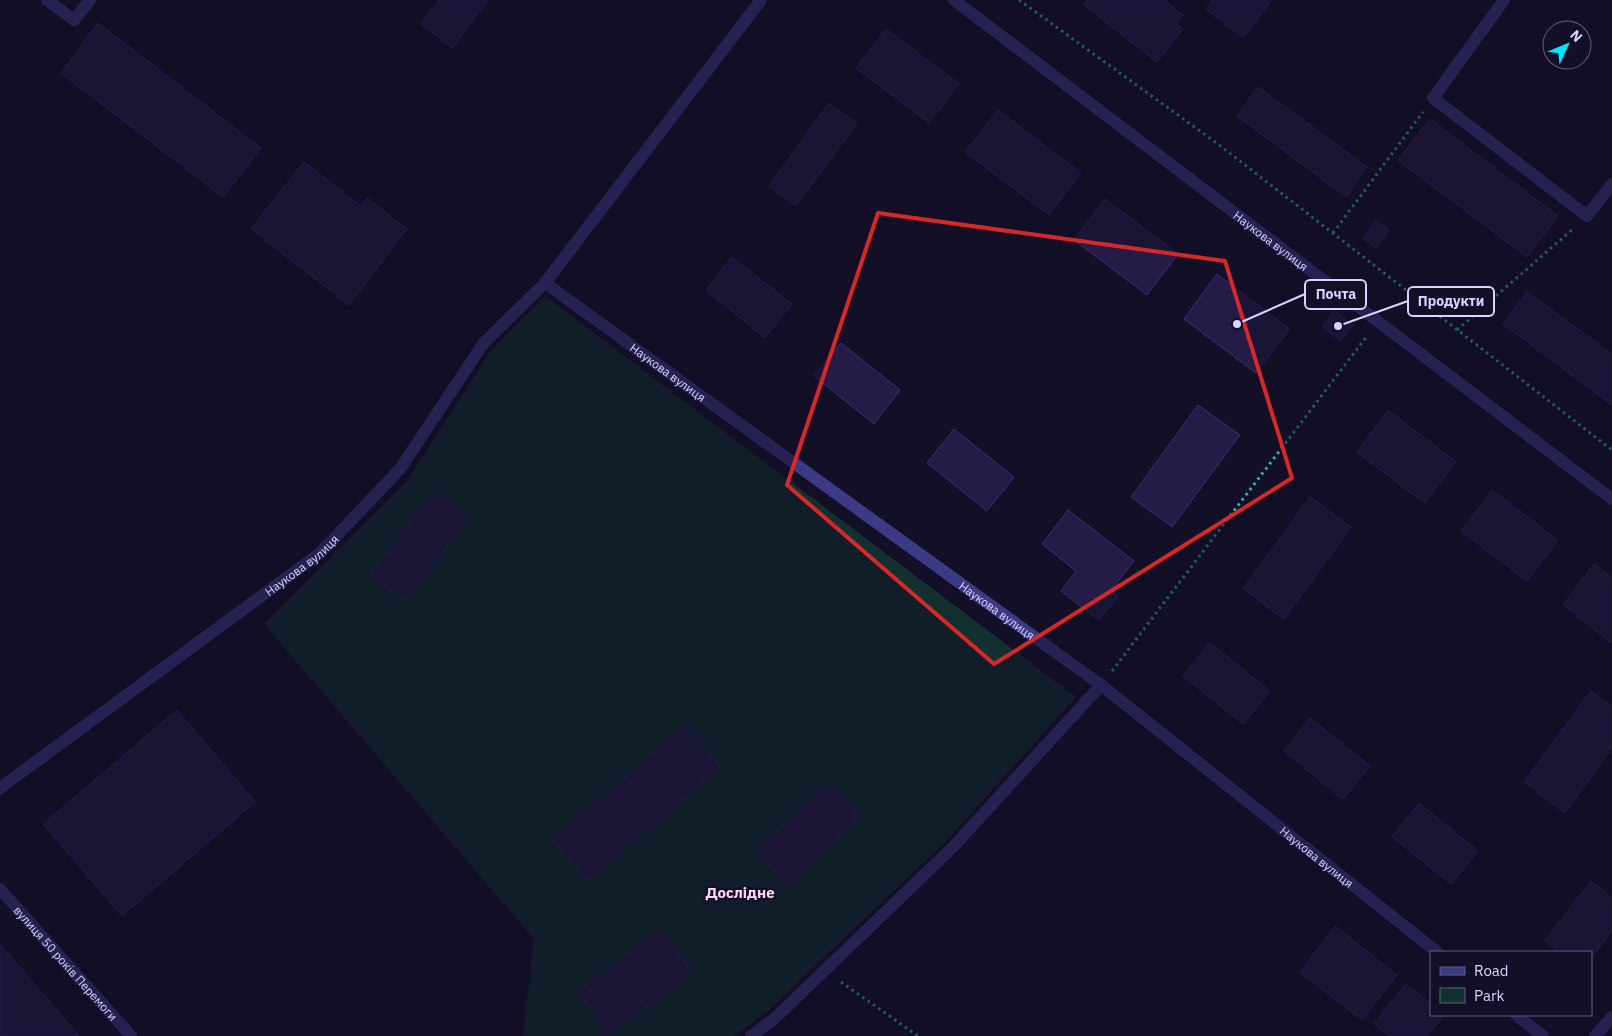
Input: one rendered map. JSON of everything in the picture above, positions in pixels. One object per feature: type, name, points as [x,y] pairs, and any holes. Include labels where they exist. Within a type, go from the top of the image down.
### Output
[{"type":"street","points":[[47,0],[74,20],[90,0]]},
{"type":"street","name":"Наукова вулиця","points":[[0,788],[320,553],[400,469],[483,344],[545,284],[761,0]]},
{"type":"street","name":"Наукова вулиця","points":[[954,0],[1612,499]]},
{"type":"street","points":[[1504,0],[1434,98],[1587,216],[1612,184]]},
{"type":"street","name":"Наукова вулиця","points":[[545,284],[1102,685],[1436,951]]},
{"type":"street","points":[[751,1036],[774,1020],[953,847],[1102,685]]},
{"type":"street","name":"вулиця 50 років Перемоги","points":[[0,889],[131,1036]]},
{"type":"street","points":[[1517,1016],[1543,1036]]},
{"type":"street","points":[[1595,1036],[1612,1017]]},
{"type":"path","points":[[1019,0],[1218,144],[1612,450]]},
{"type":"path","points":[[1333,234],[1434,98]]},
{"type":"path","points":[[1457,330],[1587,216]]},
{"type":"path","points":[[1102,685],[1378,321]]},
{"type":"path","points":[[825,970],[918,1036]]},
{"type":"highlighted area","points":[[878,213],[1225,261],[1292,478],[994,664],[787,485]]},
{"type":"green space","points":[[545,296],[1076,697],[949,838],[769,1010],[734,1036],[523,1036],[534,939],[264,624],[409,478],[492,349]]},
{"type":"building","points":[[439,0],[488,0],[452,48],[421,24]]},
{"type":"building","points":[[1088,0],[1164,0],[1183,15],[1176,24],[1183,29],[1157,62],[1084,5]]},
{"type":"building","points":[[1213,0],[1272,0],[1243,38],[1206,9]]},
{"type":"building","points":[[98,23],[261,148],[223,197],[61,73]]},
{"type":"building","points":[[886,29],[959,84],[929,123],[856,68]]},
{"type":"building","points":[[1258,87],[1367,167],[1346,197],[1237,116]]},
{"type":"building","points":[[829,103],[857,123],[796,206],[769,186]]},
{"type":"building","points":[[998,110],[1081,173],[1049,215],[965,152]]},
{"type":"building","points":[[1430,119],[1558,216],[1527,257],[1398,160]]},
{"type":"building","points":[[304,162],[361,206],[367,198],[407,229],[349,305],[251,229]]},
{"type":"building","points":[[1105,199],[1178,254],[1147,295],[1074,240]]},
{"type":"building","points":[[1376,220],[1389,230],[1376,248],[1363,238]]},
{"type":"building","points":[[732,257],[792,304],[765,338],[706,290]]},
{"type":"building","points":[[1217,274],[1290,329],[1256,373],[1184,319]]},
{"type":"building","points":[[1527,292],[1612,354],[1612,405],[1503,324]]},
{"type":"building","points":[[1334,311],[1353,325],[1341,341],[1322,327]]},
{"type":"building","points":[[841,343],[900,390],[874,424],[814,376]]},
{"type":"building","points":[[1198,405],[1240,435],[1172,527],[1131,497]]},
{"type":"building","points":[[1388,410],[1456,462],[1424,503],[1357,452]]},
{"type":"building","points":[[954,429],[1014,477],[987,511],[927,463]]},
{"type":"building","points":[[1492,490],[1558,540],[1527,581],[1461,531]]},
{"type":"building","points":[[434,493],[468,520],[405,600],[371,573]]},
{"type":"building","points":[[1310,497],[1351,527],[1284,619],[1243,589]]},
{"type":"building","points":[[1068,510],[1134,561],[1111,590],[1118,596],[1099,620],[1061,591],[1076,571],[1042,544]]},
{"type":"building","points":[[1594,564],[1612,578],[1612,643],[1563,605]]},
{"type":"building","points":[[1210,643],[1270,691],[1243,724],[1183,676]]},
{"type":"building","points":[[1591,691],[1612,706],[1612,748],[1565,813],[1524,782]]},
{"type":"building","points":[[177,710],[255,802],[122,916],[43,824]]},
{"type":"building","points":[[1310,718],[1370,766],[1343,799],[1284,751]]},
{"type":"building","points":[[685,726],[720,766],[588,881],[553,840]]},
{"type":"building","points":[[828,782],[860,816],[788,885],[756,851]]},
{"type":"building","points":[[1419,803],[1478,851],[1451,884],[1392,837]]},
{"type":"building","points":[[1591,881],[1612,898],[1612,931],[1592,957],[1592,951],[1558,951],[1545,941]]},
{"type":"building","points":[[1335,926],[1397,975],[1362,1020],[1300,972]]},
{"type":"building","points":[[661,930],[692,973],[609,1034],[578,991]]},
{"type":"building","points":[[0,944],[79,1036],[0,1036]]},
{"type":"building","points":[[1406,984],[1430,1003],[1430,1016],[1443,1016],[1427,1036],[1389,1036],[1374,1024]]},
{"type":"place","name":"Почта","points":[[1237,324]]},
{"type":"place","name":"Продукти","points":[[1338,326]]},
{"type":"district","name":"Дослідне","points":[[740,892]]}]
